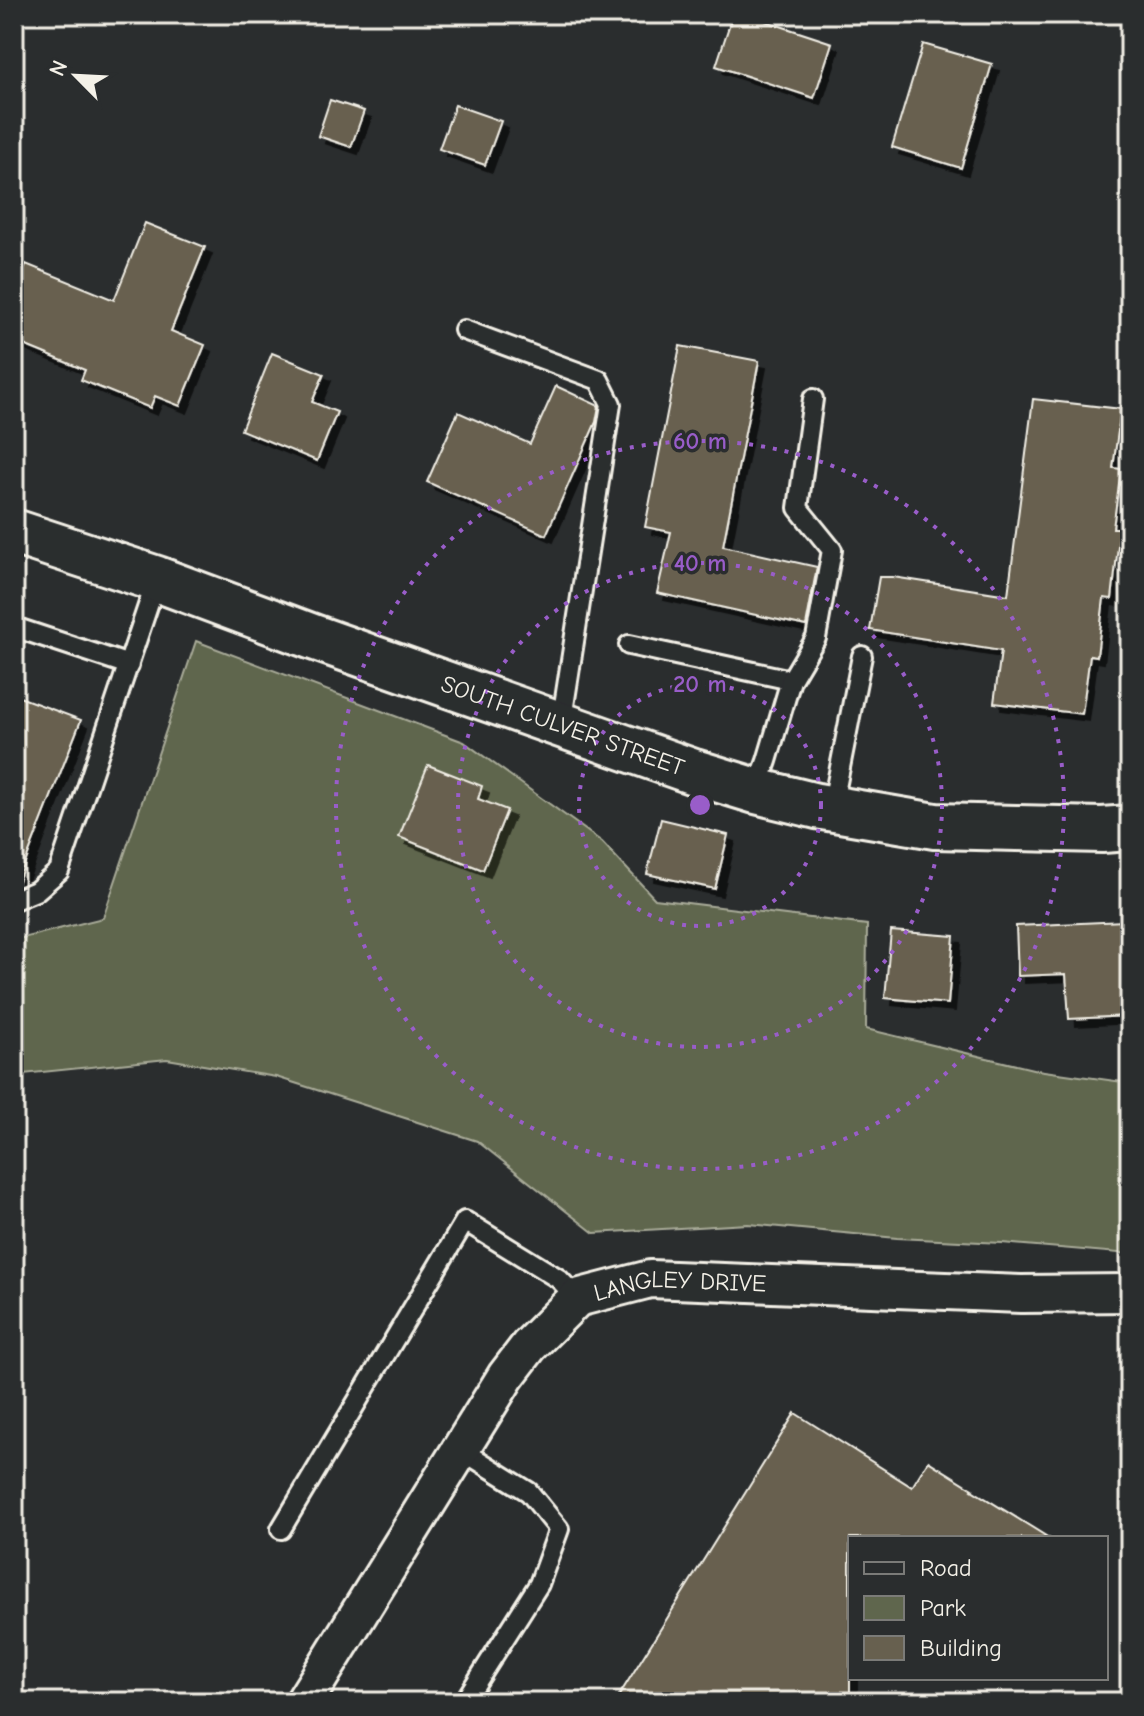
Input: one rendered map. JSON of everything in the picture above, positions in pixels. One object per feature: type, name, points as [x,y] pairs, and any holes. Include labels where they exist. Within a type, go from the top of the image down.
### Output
[{"type":"street","name":"SOUTH CULVER STREET","points":[[14,532],[157,579],[561,725],[756,791],[935,826],[1130,828]]},
{"type":"street","name":"LANGLEY DRIVE","points":[[304,1702],[506,1376],[577,1298],[650,1279],[1021,1294],[1130,1293]]},
{"type":"lane","points":[[464,330],[599,380],[611,404],[561,725]]},
{"type":"lane","points":[[756,791],[791,680],[816,638],[832,550],[798,508],[813,399]]},
{"type":"lane","points":[[14,900],[36,891],[59,871],[157,579]]},
{"type":"lane","points":[[14,627],[129,665]]},
{"type":"lane","points":[[629,645],[791,680]]},
{"type":"lane","points":[[832,808],[862,656]]},
{"type":"lane","points":[[281,1529],[465,1221],[559,1279],[577,1298]]},
{"type":"lane","points":[[460,1449],[529,1492],[559,1529],[539,1584],[464,1702]]},
{"type":"green space","points":[[196,641],[464,742],[602,842],[655,899],[867,925],[866,1029],[1037,1070],[1130,1083],[1130,1254],[748,1224],[594,1233],[477,1141],[276,1077],[167,1059],[14,1075],[14,940],[103,918]]},
{"type":"building","points":[[733,14],[744,14],[832,43],[814,98],[716,66]]},
{"type":"building","points":[[923,44],[992,64],[961,168],[892,147]]},
{"type":"building","points":[[330,100],[364,111],[351,147],[318,136]]},
{"type":"building","points":[[455,105],[501,121],[485,165],[439,149]]},
{"type":"building","points":[[145,223],[205,247],[171,331],[205,345],[180,406],[155,396],[150,408],[81,380],[85,370],[14,341],[14,293],[26,264],[114,300]]},
{"type":"building","points":[[680,346],[759,361],[723,546],[817,567],[806,626],[657,593],[671,532],[645,527]]},
{"type":"building","points":[[272,353],[324,374],[312,402],[337,412],[317,461],[241,430]]},
{"type":"building","points":[[556,386],[599,406],[596,422],[546,535],[427,482],[458,412],[530,444]]},
{"type":"building","points":[[1033,399],[1121,409],[1113,468],[1121,469],[1113,528],[1120,528],[1112,599],[1104,598],[1097,656],[1090,655],[1082,714],[994,703],[1001,651],[870,630],[879,577],[1008,595]]},
{"type":"building","points":[[14,695],[81,720],[16,886],[14,885]]},
{"type":"building","points":[[428,765],[482,786],[478,799],[507,810],[483,870],[399,837]]},
{"type":"building","points":[[661,819],[728,835],[715,889],[647,874]]},
{"type":"building","points":[[1124,921],[1128,1016],[1069,1019],[1066,974],[1018,976],[1016,926]]},
{"type":"building","points":[[891,931],[954,936],[948,1004],[885,998]]},
{"type":"building","points":[[795,1413],[912,1487],[928,1461],[1046,1536],[848,1536],[850,1702],[615,1702]]}]
